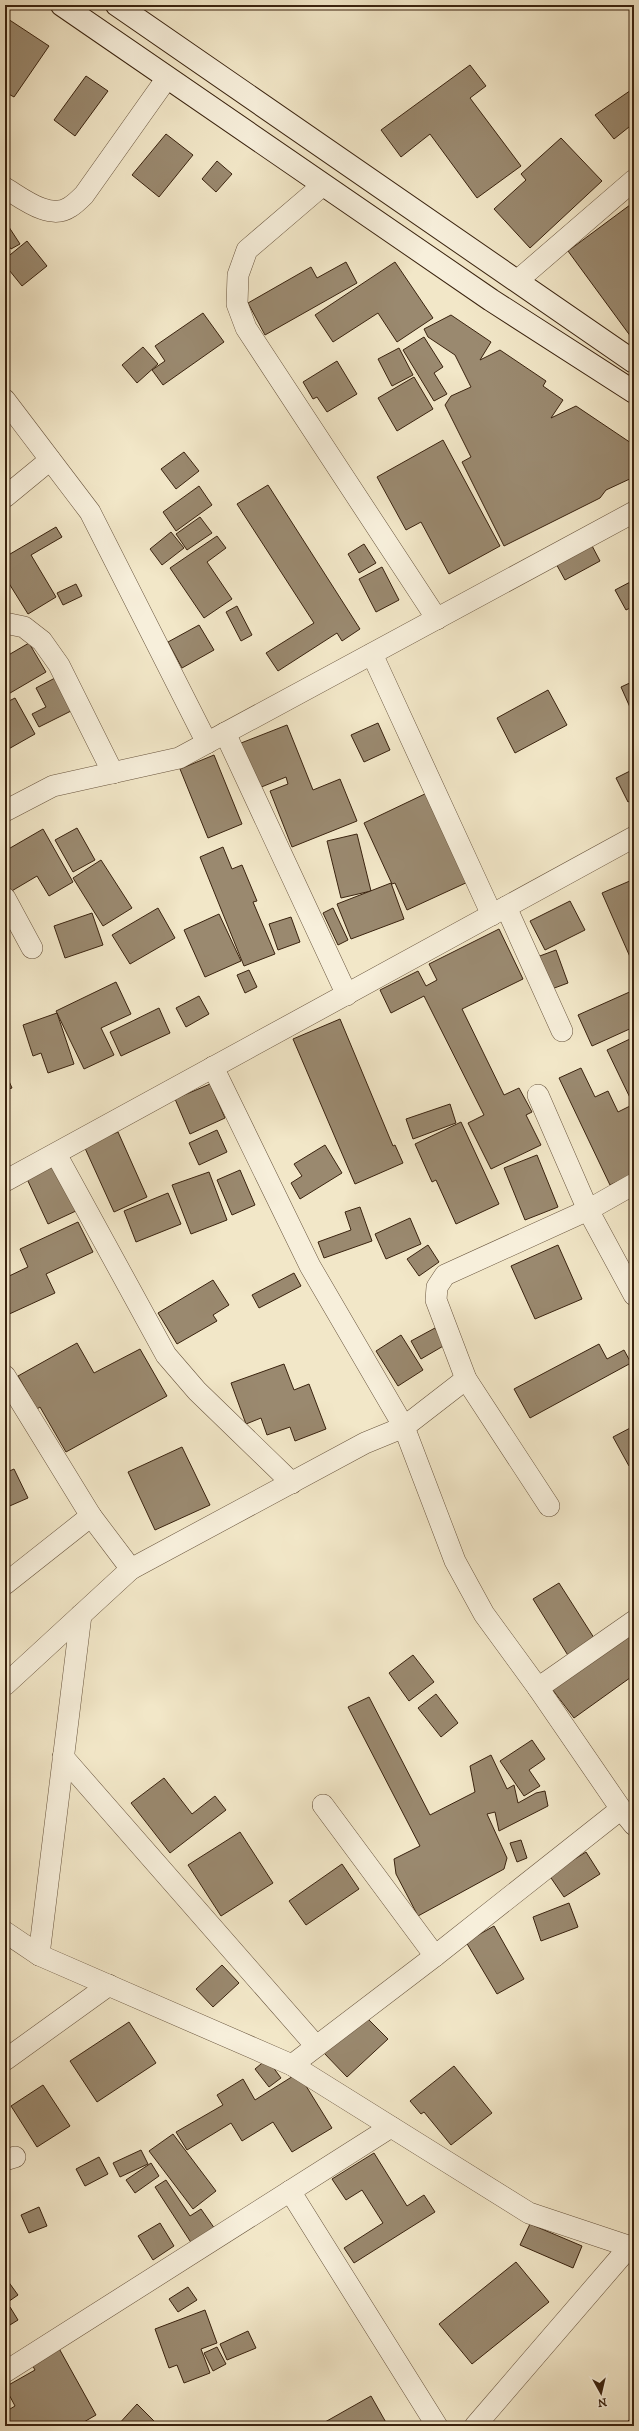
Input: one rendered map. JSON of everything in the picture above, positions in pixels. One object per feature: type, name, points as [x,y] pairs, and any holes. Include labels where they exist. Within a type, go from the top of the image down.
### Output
[{"type":"main road","points":[[62,5],[491,300],[634,392]]},
{"type":"main road","points":[[117,5],[634,362]]},
{"type":"street","points":[[5,188],[37,208],[54,211],[69,208],[84,195],[167,78]]},
{"type":"street","points":[[517,281],[634,180]]},
{"type":"street","points":[[323,185],[247,250],[238,275],[238,304],[246,328],[437,619]]},
{"type":"street","points":[[5,400],[90,512],[207,743]]},
{"type":"street","points":[[5,497],[50,460]]},
{"type":"street","points":[[5,811],[53,786],[179,758],[634,512]]},
{"type":"street","points":[[5,623],[24,627],[42,640],[59,665],[112,773]]},
{"type":"street","points":[[372,654],[499,911],[562,1031]]},
{"type":"street","points":[[225,733],[347,995]]},
{"type":"street","points":[[5,1181],[634,837]]},
{"type":"street","points":[[5,898],[32,948]]},
{"type":"street","points":[[213,1067],[310,1266],[404,1427],[455,1561],[484,1614],[538,1688],[628,1817],[435,1956],[292,2065]]},
{"type":"street","points":[[538,1095],[588,1210],[634,1295]]},
{"type":"street","points":[[56,1154],[166,1355],[198,1391],[292,1483]]},
{"type":"street","points":[[549,1506],[466,1379],[436,1300],[437,1287],[446,1275],[588,1210],[634,1184]]},
{"type":"street","points":[[5,1376],[91,1516],[131,1569]]},
{"type":"street","points":[[5,1685],[131,1569],[365,1443],[404,1427],[466,1379]]},
{"type":"street","points":[[5,1584],[91,1516]]},
{"type":"street","points":[[39,1954],[81,1615]]},
{"type":"street","points":[[538,1688],[634,1621]]},
{"type":"street","points":[[63,1757],[316,2046]]},
{"type":"street","points":[[323,1805],[435,1956]]},
{"type":"street","points":[[5,1932],[39,1954],[292,2065],[529,2213],[632,2247],[476,2426]]},
{"type":"street","points":[[5,2060],[108,1985]]},
{"type":"street","points":[[5,2372],[391,2127]]},
{"type":"street","points":[[290,2191],[437,2426]]},
{"type":"building","points":[[289,5],[304,5],[302,9]]},
{"type":"building","points":[[5,17],[49,46],[14,97],[5,92]]},
{"type":"building","points":[[470,65],[486,86],[470,98],[521,166],[477,198],[430,134],[401,157],[381,130]]},
{"type":"building","points":[[86,76],[108,91],[75,136],[54,120]]},
{"type":"building","points":[[634,88],[634,123],[614,139],[595,115]]},
{"type":"building","points":[[166,134],[193,155],[159,197],[132,175]]},
{"type":"building","points":[[561,138],[602,181],[530,248],[494,209],[526,180],[521,174]]},
{"type":"building","points":[[217,161],[232,174],[216,192],[202,179]]},
{"type":"building","points":[[634,202],[634,341],[568,251]]},
{"type":"building","points":[[5,221],[20,244],[11,249],[5,240]]},
{"type":"building","points":[[27,241],[47,266],[22,286],[5,265],[5,259]]},
{"type":"building","points":[[346,262],[357,283],[265,335],[248,303],[311,267],[317,278]]},
{"type":"building","points":[[395,262],[433,318],[397,342],[378,313],[333,342],[315,315]]},
{"type":"building","points":[[203,313],[224,342],[163,385],[152,370],[165,361],[155,346]]},
{"type":"building","points":[[451,315],[491,342],[480,360],[500,350],[546,381],[543,386],[563,400],[551,418],[576,406],[634,445],[634,477],[606,490],[600,498],[504,546],[462,462],[471,457],[445,405],[451,396],[471,387],[455,355],[428,337],[424,329]]},
{"type":"building","points":[[424,337],[443,367],[434,373],[447,394],[434,401],[403,350]]},
{"type":"building","points":[[143,347],[158,364],[137,383],[122,365]]},
{"type":"building","points":[[399,348],[413,375],[392,386],[378,359]]},
{"type":"building","points":[[337,361],[357,394],[327,412],[317,397],[313,399],[303,382]]},
{"type":"building","points":[[414,377],[433,409],[397,431],[378,398]]},
{"type":"building","points":[[443,440],[500,546],[449,574],[421,522],[406,530],[377,477]]},
{"type":"building","points":[[184,452],[199,471],[176,489],[161,469]]},
{"type":"building","points":[[268,485],[360,629],[342,641],[337,633],[278,671],[266,653],[314,623],[237,504]]},
{"type":"building","points":[[199,486],[212,505],[176,531],[163,512]]},
{"type":"building","points":[[200,517],[212,533],[187,550],[176,534]]},
{"type":"building","points":[[56,527],[62,537],[31,555],[56,597],[28,614],[5,577],[5,557]]},
{"type":"building","points":[[171,532],[184,548],[162,565],[150,549]]},
{"type":"building","points":[[217,536],[226,548],[207,562],[232,599],[204,618],[170,568]]},
{"type":"building","points":[[590,542],[600,561],[565,580],[554,560]]},
{"type":"building","points":[[364,544],[376,563],[359,573],[348,554]]},
{"type":"building","points":[[382,567],[399,600],[376,612],[359,579]]},
{"type":"building","points":[[634,580],[634,606],[626,610],[615,590]]},
{"type":"building","points":[[76,584],[82,596],[63,605],[57,593]]},
{"type":"building","points":[[237,606],[252,635],[241,641],[226,612]]},
{"type":"building","points":[[199,625],[214,650],[182,668],[168,642]]},
{"type":"building","points":[[29,643],[46,672],[5,696],[5,657]]},
{"type":"building","points":[[55,678],[71,711],[39,727],[32,714],[46,707],[36,688]]},
{"type":"building","points":[[634,681],[634,713],[633,714],[621,687]]},
{"type":"building","points":[[548,690],[567,725],[515,753],[497,718]]},
{"type":"building","points":[[15,698],[35,734],[5,751],[5,703]]},
{"type":"building","points":[[378,723],[390,750],[364,762],[351,735]]},
{"type":"building","points":[[287,725],[313,790],[340,779],[357,821],[292,847],[270,791],[288,784],[286,777],[254,790],[236,745]]},
{"type":"building","points":[[214,755],[242,824],[208,838],[180,769]]},
{"type":"building","points":[[630,771],[634,780],[634,799],[628,802],[616,778]]},
{"type":"building","points":[[429,792],[470,881],[407,910],[395,883],[392,884],[364,823]]},
{"type":"building","points":[[77,828],[95,860],[73,872],[55,840]]},
{"type":"building","points":[[43,829],[73,882],[49,896],[37,876],[10,892],[5,884],[5,851]]},
{"type":"building","points":[[357,834],[371,891],[341,898],[327,841]]},
{"type":"building","points":[[223,847],[232,869],[242,865],[257,901],[253,902],[275,954],[244,966],[200,857]]},
{"type":"building","points":[[101,860],[132,908],[103,926],[73,878]]},
{"type":"building","points":[[632,880],[634,884],[634,966],[602,893]]},
{"type":"building","points":[[391,883],[404,919],[351,939],[337,904]]},
{"type":"building","points":[[570,901],[585,930],[545,950],[530,921]]},
{"type":"building","points":[[158,908],[175,938],[130,964],[112,935]]},
{"type":"building","points":[[333,908],[348,940],[338,945],[323,913]]},
{"type":"building","points":[[92,913],[103,945],[65,958],[54,926]]},
{"type":"building","points":[[219,914],[241,961],[205,977],[184,930]]},
{"type":"building","points":[[291,917],[300,942],[278,950],[269,924]]},
{"type":"building","points":[[499,929],[523,979],[462,1009],[504,1095],[519,1088],[532,1112],[526,1115],[541,1145],[491,1169],[468,1123],[484,1115],[424,996],[391,1013],[380,990],[418,971],[426,986],[437,980],[429,964]]},
{"type":"building","points":[[556,950],[568,983],[549,990],[537,957]]},
{"type":"building","points":[[249,970],[257,987],[245,993],[237,975]]},
{"type":"building","points":[[116,982],[131,1014],[101,1028],[114,1055],[84,1069],[56,1011]]},
{"type":"building","points":[[634,990],[634,1027],[592,1046],[578,1015]]},
{"type":"building","points":[[199,996],[209,1014],[186,1027],[176,1008]]},
{"type":"building","points":[[159,1008],[170,1033],[121,1056],[110,1032]]},
{"type":"building","points":[[57,1013],[74,1064],[48,1073],[41,1053],[33,1056],[23,1025]]},
{"type":"building","points":[[340,1019],[393,1146],[395,1145],[403,1163],[355,1184],[293,1039]]},
{"type":"building","points":[[634,1037],[634,1106],[607,1050]]},
{"type":"building","points":[[581,1068],[595,1097],[608,1091],[618,1112],[630,1106],[634,1114],[634,1174],[610,1185],[559,1078]]},
{"type":"building","points":[[5,1072],[12,1088],[5,1090]]},
{"type":"building","points":[[210,1084],[225,1118],[190,1134],[175,1099]]},
{"type":"building","points":[[450,1104],[456,1123],[413,1139],[406,1119]]},
{"type":"building","points":[[461,1122],[499,1204],[456,1224],[436,1180],[432,1182],[415,1144]]},
{"type":"building","points":[[217,1130],[227,1152],[199,1165],[189,1143]]},
{"type":"building","points":[[118,1132],[147,1197],[114,1212],[84,1146]]},
{"type":"building","points":[[325,1145],[342,1173],[300,1199],[291,1183],[302,1176],[294,1164]]},
{"type":"building","points":[[537,1155],[558,1207],[525,1220],[504,1168]]},
{"type":"building","points":[[56,1165],[78,1210],[48,1224],[27,1179]]},
{"type":"building","points":[[240,1170],[255,1205],[232,1215],[217,1180]]},
{"type":"building","points":[[209,1172],[227,1220],[191,1234],[172,1185]]},
{"type":"building","points":[[168,1193],[181,1224],[136,1242],[124,1211]]},
{"type":"building","points":[[360,1207],[372,1241],[324,1258],[318,1242],[351,1230],[345,1212]]},
{"type":"building","points":[[410,1218],[421,1244],[386,1259],[375,1234]]},
{"type":"building","points":[[78,1222],[93,1252],[46,1274],[55,1293],[5,1316],[5,1278],[28,1267],[20,1249]]},
{"type":"building","points":[[428,1245],[439,1262],[419,1276],[407,1259]]},
{"type":"building","points":[[558,1245],[582,1299],[535,1319],[511,1266]]},
{"type":"building","points":[[294,1273],[301,1286],[259,1308],[252,1295]]},
{"type":"building","points":[[213,1280],[229,1305],[213,1315],[217,1321],[177,1344],[158,1313]]},
{"type":"building","points":[[435,1328],[445,1345],[421,1359],[411,1341]]},
{"type":"building","points":[[401,1335],[423,1370],[398,1386],[376,1351]]},
{"type":"building","points":[[77,1343],[94,1373],[140,1349],[167,1396],[66,1452],[40,1407],[37,1409],[18,1376]]},
{"type":"building","points":[[599,1344],[607,1359],[624,1350],[631,1363],[530,1418],[514,1389]]},
{"type":"building","points":[[284,1364],[294,1390],[309,1384],[326,1429],[295,1441],[290,1427],[267,1435],[261,1418],[246,1424],[231,1383]]},
{"type":"building","points":[[634,1426],[634,1464],[629,1466],[613,1437]]},
{"type":"building","points":[[182,1447],[210,1505],[155,1530],[128,1472]]},
{"type":"building","points":[[14,1469],[28,1498],[5,1508],[5,1473]]},
{"type":"building","points":[[559,1583],[596,1641],[569,1657],[533,1599]]},
{"type":"building","points":[[634,1630],[634,1675],[574,1718],[552,1689]]},
{"type":"building","points":[[413,1655],[434,1682],[409,1701],[389,1673]]},
{"type":"building","points":[[436,1694],[458,1723],[441,1737],[418,1708]]},
{"type":"building","points":[[369,1697],[430,1815],[475,1792],[470,1766],[491,1755],[507,1789],[514,1785],[518,1803],[536,1793],[545,1791],[548,1806],[499,1831],[495,1812],[487,1814],[507,1858],[504,1869],[418,1916],[396,1874],[394,1859],[420,1846],[348,1707]]},
{"type":"building","points":[[532,1740],[545,1759],[529,1770],[540,1786],[524,1796],[500,1761]]},
{"type":"building","points":[[164,1778],[192,1814],[215,1796],[226,1810],[170,1853],[131,1803]]},
{"type":"building","points":[[240,1832],[273,1883],[221,1916],[188,1865]]},
{"type":"building","points":[[521,1840],[527,1858],[517,1862],[510,1843]]},
{"type":"building","points":[[586,1852],[600,1874],[564,1897],[549,1875]]},
{"type":"building","points":[[342,1864],[359,1889],[306,1925],[289,1901]]},
{"type":"building","points":[[569,1903],[578,1927],[541,1941],[533,1917]]},
{"type":"building","points":[[494,1926],[524,1979],[497,1994],[466,1942]]},
{"type":"building","points":[[5,1952],[10,1959],[5,1963]]},
{"type":"building","points":[[222,1965],[239,1983],[213,2007],[196,1989]]},
{"type":"building","points":[[365,2016],[388,2039],[347,2077],[324,2053]]},
{"type":"building","points":[[129,2022],[156,2063],[97,2102],[70,2061]]},
{"type":"building","points":[[267,2059],[281,2078],[269,2087],[255,2069]]},
{"type":"building","points":[[454,2066],[492,2113],[451,2145],[424,2112],[421,2114],[410,2101]]},
{"type":"building","points":[[298,2073],[332,2128],[292,2152],[273,2122],[242,2141],[231,2123],[187,2150],[176,2132],[223,2105],[217,2095],[243,2079],[255,2100]]},
{"type":"building","points":[[43,2085],[70,2126],[37,2147],[11,2106]]},
{"type":"building","points":[[173,2134],[216,2191],[193,2209],[149,2151]]},
{"type":"building","points":[[141,2150],[148,2164],[120,2177],[113,2163]]},
{"type":"building","points":[[374,2153],[407,2206],[424,2195],[435,2212],[354,2263],[344,2248],[383,2223],[362,2190],[346,2200],[332,2179]]},
{"type":"building","points":[[99,2157],[108,2174],[85,2186],[76,2169]]},
{"type":"building","points":[[151,2163],[159,2176],[135,2193],[126,2180]]},
{"type":"building","points":[[166,2180],[190,2216],[201,2209],[215,2229],[192,2244],[155,2187]]},
{"type":"building","points":[[39,2207],[47,2226],[29,2233],[21,2215]]},
{"type":"building","points":[[160,2223],[174,2246],[153,2260],[138,2236]]},
{"type":"building","points":[[530,2224],[582,2246],[573,2268],[520,2245]]},
{"type":"building","points":[[516,2262],[549,2302],[472,2364],[439,2324]]},
{"type":"building","points":[[5,2277],[18,2295],[5,2304]]},
{"type":"building","points":[[188,2287],[197,2300],[178,2312],[169,2299]]},
{"type":"building","points":[[10,2307],[18,2320],[5,2328],[5,2310]]},
{"type":"building","points":[[205,2310],[217,2343],[201,2349],[210,2373],[184,2383],[177,2365],[169,2368],[155,2329]]},
{"type":"building","points":[[248,2331],[256,2348],[227,2360],[220,2344]]},
{"type":"building","points":[[56,2343],[96,2415],[77,2426],[5,2426],[5,2412],[15,2406],[5,2387],[35,2370],[29,2359]]},
{"type":"building","points":[[217,2347],[226,2364],[213,2371],[204,2353]]},
{"type":"building","points":[[371,2396],[388,2426],[318,2426]]},
{"type":"building","points":[[137,2404],[154,2421],[148,2426],[117,2426]]},
{"type":"building","points":[[634,2415],[634,2426],[623,2426]]}]
